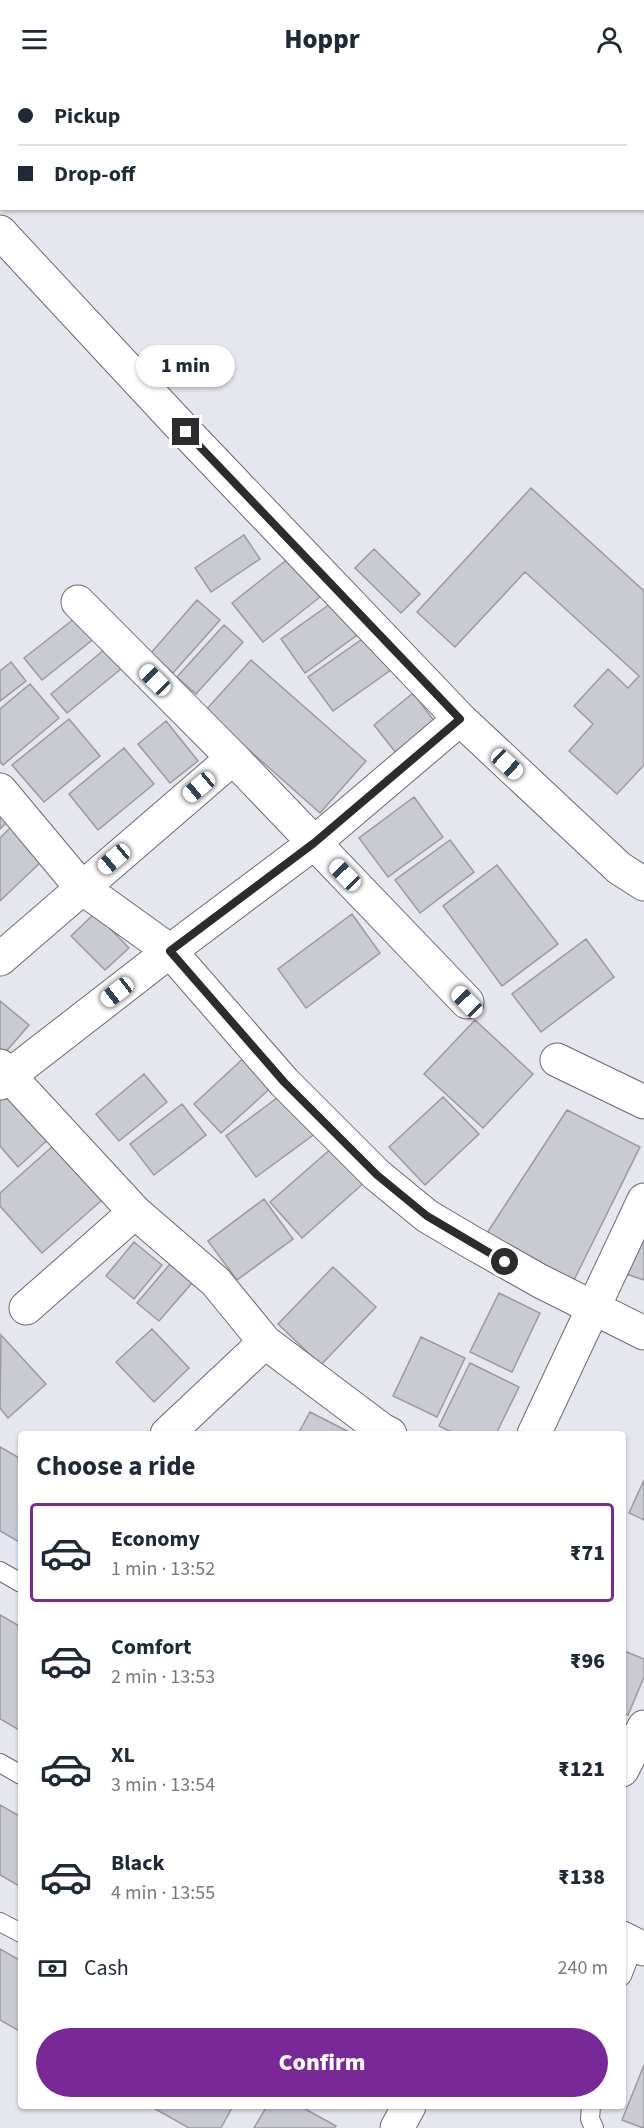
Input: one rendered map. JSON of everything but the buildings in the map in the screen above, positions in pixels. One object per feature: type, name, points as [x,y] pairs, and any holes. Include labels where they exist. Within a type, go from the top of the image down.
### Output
[{"type":"street","points":[[0,232],[194,441],[460,719],[619,868],[644,884]]},
{"type":"street","points":[[78,602],[233,758],[467,1002]]},
{"type":"street","points":[[381,1431],[265,1342],[216,1282],[135,1212],[3,1075],[314,843],[460,719]]},
{"type":"street","points":[[0,959],[233,758]]},
{"type":"street","points":[[0,790],[81,887],[170,951],[284,1082],[377,1175],[427,1216],[540,1281],[644,1333]]},
{"type":"street","points":[[557,1060],[644,1102]]},
{"type":"street","points":[[535,1431],[644,1200]]},
{"type":"street","points":[[26,1308],[135,1212]]},
{"type":"street","points":[[171,1431],[265,1342]]},
{"type":"street","points":[[626,1762],[644,1727]]},
{"type":"street","points":[[396,2128],[407,2109]]},
{"type":"lane","points":[[0,1571],[18,1581]]},
{"type":"lane","points":[[0,1763],[18,1773]]},
{"type":"lane","points":[[0,1922],[18,1931]]},
{"type":"lane","points":[[626,1965],[634,1944]]},
{"type":"lane","points":[[591,2109],[590,2119],[594,2128]]},
{"type":"route","points":[[186,432],[460,719],[314,843],[170,951],[284,1082],[377,1175],[427,1216],[505,1262]]}]
